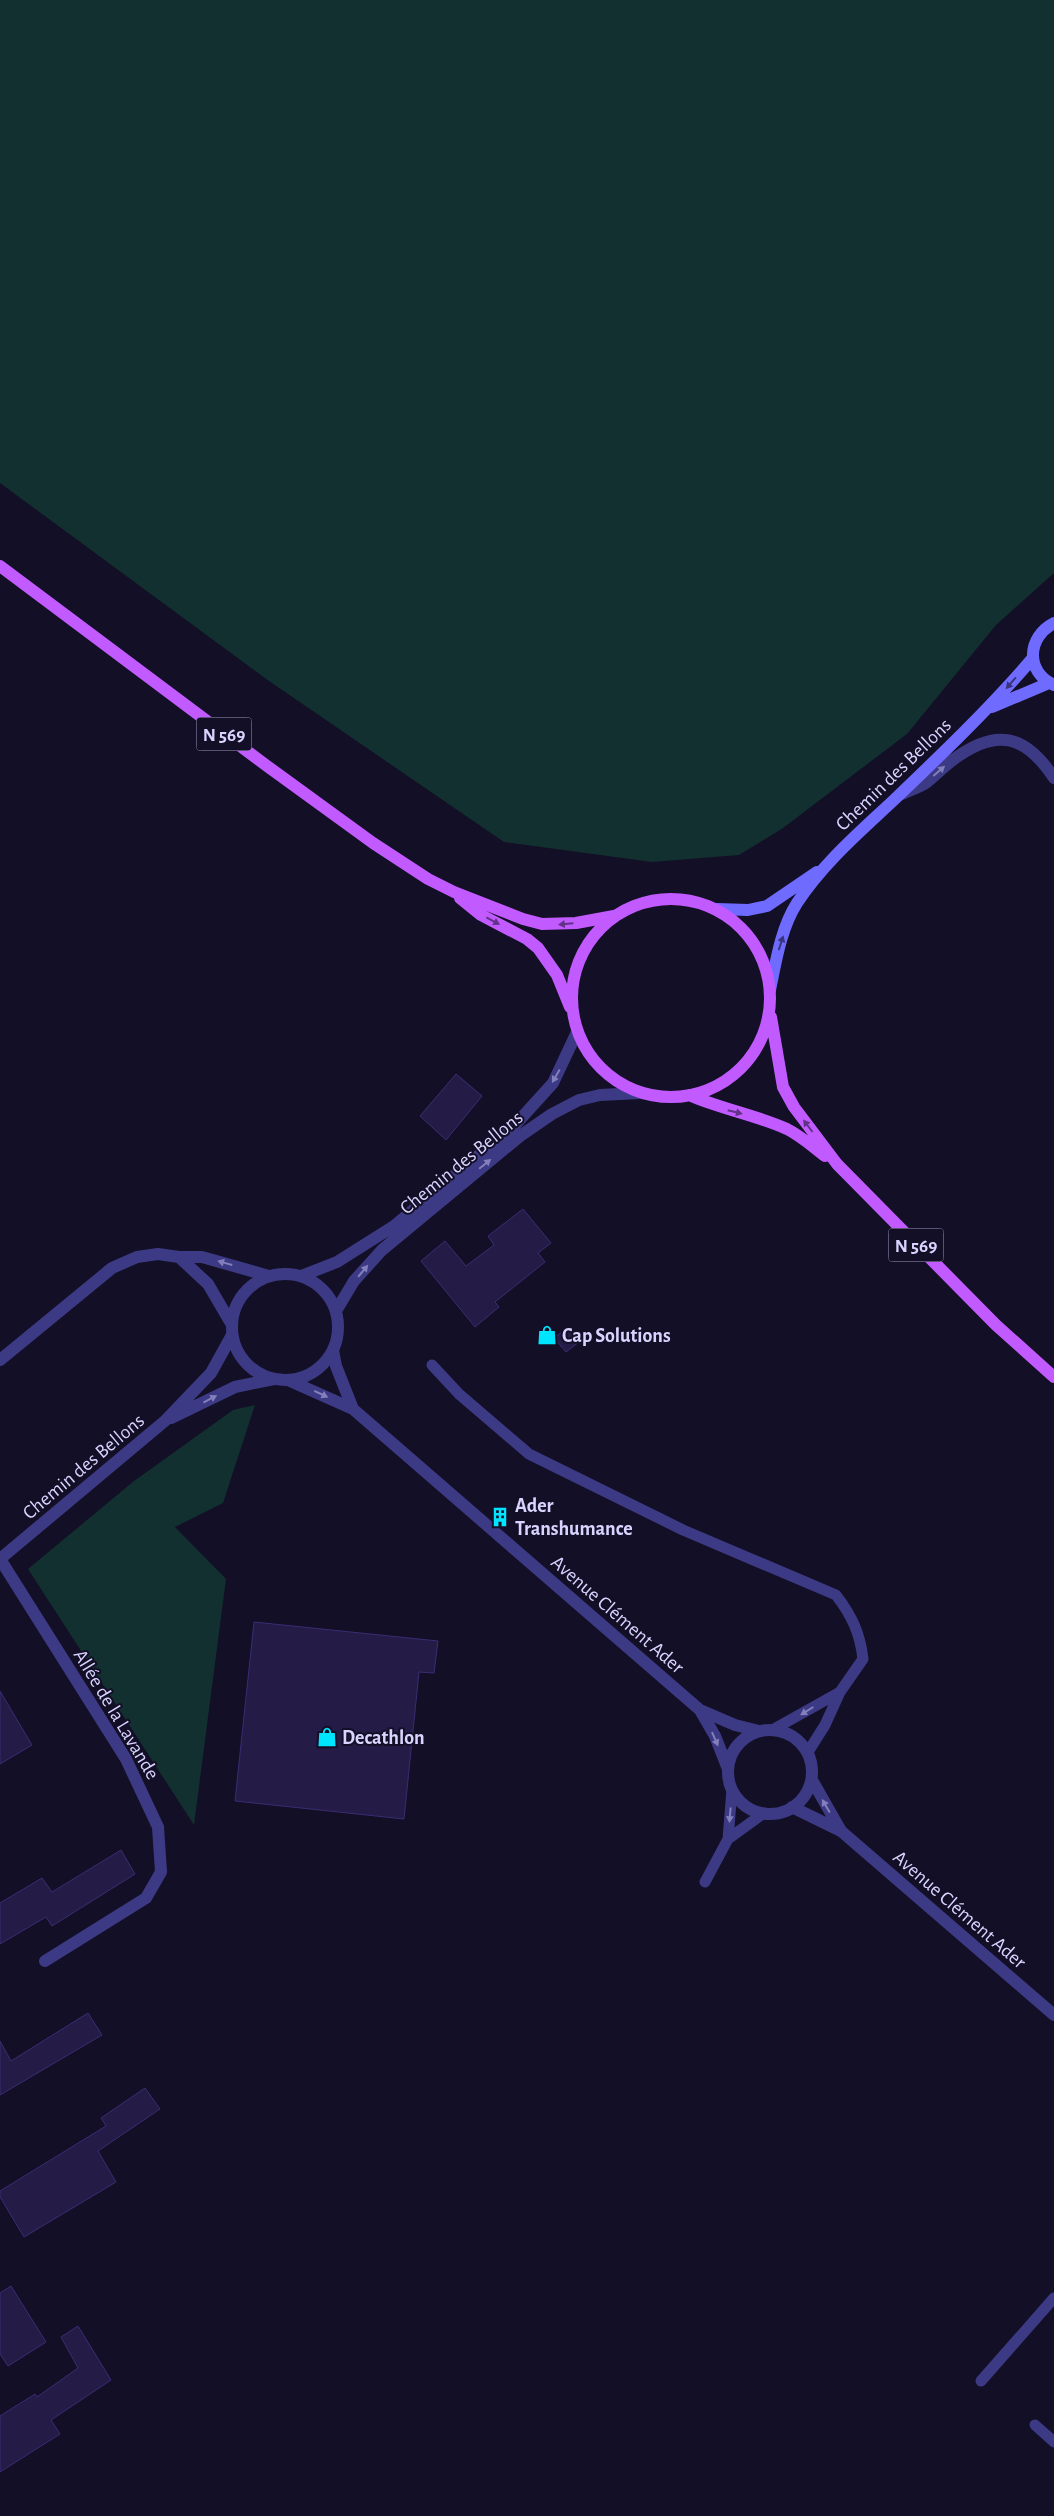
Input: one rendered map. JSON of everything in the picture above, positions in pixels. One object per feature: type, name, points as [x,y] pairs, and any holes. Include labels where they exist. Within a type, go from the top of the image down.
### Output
[{"type":"main road","name":"N 569","points":[[0,566],[400,862],[454,892],[523,919],[542,924],[576,923],[614,916]]},
{"type":"main road","points":[[1052,684],[1038,673],[1032,659],[1032,648],[1036,637],[1044,628],[1054,623]]},
{"type":"main road","name":"Chemin des Bellons","points":[[770,990],[778,952],[796,904],[823,868],[990,708],[1032,659]]},
{"type":"main road","name":"Chemin des Bellons","points":[[990,708],[1052,684]]},
{"type":"main road","name":"Chemin des Bellons","points":[[717,909],[748,910],[767,906],[823,868]]},
{"type":"main road","name":"N 569","points":[[454,892],[481,915],[527,939],[538,948],[557,975],[572,1014]]},
{"type":"main road","points":[[664,898],[692,900],[717,909],[734,920],[748,934],[759,951],[767,970],[770,1010],[764,1034],[751,1056],[734,1075],[720,1084],[689,1096],[664,1097],[640,1093],[616,1081],[600,1068],[586,1050],[577,1032],[572,1014],[572,986],[579,959],[594,935],[614,916],[638,904],[664,898]]},
{"type":"main road","name":"N 569","points":[[770,1010],[783,1087],[794,1107],[837,1164],[996,1325],[1054,1377]]},
{"type":"main road","name":"N 569","points":[[689,1096],[720,1108],[762,1119],[789,1130],[837,1164]]},
{"type":"street","points":[[898,796],[926,782],[953,759],[983,741],[998,739],[1012,740],[1028,750],[1054,778]]},
{"type":"street","name":"Chemin des Bellons","points":[[301,1276],[337,1262],[394,1226],[515,1125],[553,1082],[577,1032]]},
{"type":"street","name":"Chemin des Bellons","points":[[336,1311],[354,1281],[382,1250],[520,1136],[552,1114],[579,1100],[600,1095],[640,1093]]},
{"type":"street","points":[[0,1360],[112,1268],[127,1260],[158,1254],[179,1257],[202,1257],[270,1276]]},
{"type":"street","points":[[179,1257],[208,1284],[232,1330],[240,1357],[249,1367],[274,1379],[288,1380],[314,1372],[325,1362],[333,1350],[337,1338],[336,1311],[328,1296],[316,1284],[301,1276],[286,1274],[270,1276],[255,1283],[243,1295],[235,1309],[232,1330]]},
{"type":"street","name":"Chemin des Bellons","points":[[0,1559],[166,1420],[211,1373],[232,1330]]},
{"type":"street","name":"Avenue Clément Ader","points":[[333,1350],[336,1366],[353,1409]]},
{"type":"street","name":"Chemin des Bellons","points":[[166,1420],[235,1387],[274,1379]]},
{"type":"street","name":"Avenue Clément Ader","points":[[288,1380],[353,1409],[700,1710],[735,1725],[759,1731]]},
{"type":"street","name":"Allée de la Lavande","points":[[0,1559],[126,1759],[158,1827],[161,1872],[146,1898],[45,1961]]},
{"type":"street","name":"Avenue Clément Ader","points":[[700,1710],[715,1736],[728,1770]]},
{"type":"street","points":[[774,1730],[788,1733],[799,1741],[808,1752],[813,1771],[812,1780],[801,1800],[792,1807],[783,1812],[764,1813],[751,1809],[740,1801],[732,1790],[728,1770],[731,1757],[737,1745],[747,1736],[759,1731],[774,1730]]},
{"type":"street","name":"Avenue Clément Ader","points":[[812,1780],[840,1831]]},
{"type":"street","name":"Avenue Clément Ader","points":[[792,1807],[840,1831],[1054,2015]]},
{"type":"lane","points":[[432,1365],[459,1394],[528,1454],[683,1530],[836,1595],[852,1615],[861,1638],[863,1659],[840,1692],[825,1725],[808,1752]]},
{"type":"lane","points":[[774,1730],[840,1692]]},
{"type":"lane","points":[[705,1882],[728,1839],[732,1790]]},
{"type":"lane","points":[[728,1839],[764,1813]]},
{"type":"lane","points":[[982,2381],[1054,2298]]},
{"type":"lane","points":[[1035,2425],[1054,2442]]},
{"type":"green space","points":[[0,0],[1054,0],[1054,573],[996,625],[907,734],[783,828],[739,855],[652,862],[504,842],[269,681],[0,483]]},
{"type":"green space","points":[[255,1405],[223,1503],[175,1527],[226,1579],[194,1825],[28,1569],[134,1481],[233,1410]]},
{"type":"building","points":[[456,1074],[482,1096],[446,1140],[420,1116]]},
{"type":"building","points":[[523,1209],[551,1243],[538,1253],[545,1262],[495,1302],[499,1307],[475,1327],[421,1261],[445,1241],[466,1266],[494,1245],[488,1236]]},
{"type":"building","points":[[567,1328],[579,1342],[566,1352],[554,1338]]},
{"type":"building","name":"Decathlon","points":[[254,1622],[438,1641],[434,1673],[419,1672],[404,1819],[235,1801]]},
{"type":"building","points":[[0,1691],[32,1745],[0,1764]]},
{"type":"building","points":[[121,1850],[135,1874],[52,1926],[46,1917],[0,1944],[0,1903],[42,1878],[52,1892]]},
{"type":"building","points":[[88,2013],[102,2035],[0,2095],[0,2041],[11,2061]]},
{"type":"building","points":[[145,2088],[160,2109],[98,2151],[116,2182],[24,2237],[0,2197],[0,2191],[106,2126],[101,2118]]},
{"type":"building","points":[[11,2286],[46,2342],[8,2366],[0,2354],[0,2293]]},
{"type":"building","points":[[78,2326],[111,2380],[51,2420],[60,2434],[0,2472],[0,2416],[35,2394],[37,2397],[78,2368],[61,2337]]},
{"type":"place","name":"Cap Solutions","points":[[547,1335]]},
{"type":"place","name":"Ader Transhumance","points":[[500,1517]]},
{"type":"place","name":"Decathlon","points":[[327,1737]]}]
